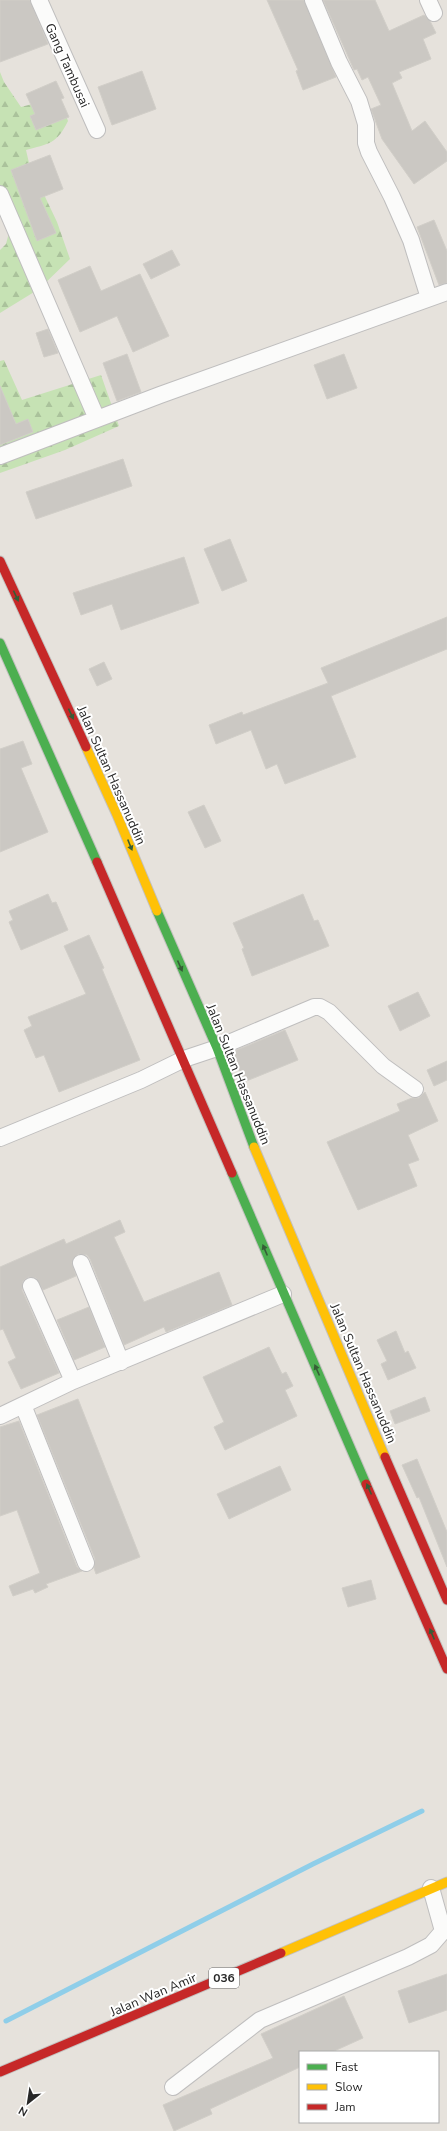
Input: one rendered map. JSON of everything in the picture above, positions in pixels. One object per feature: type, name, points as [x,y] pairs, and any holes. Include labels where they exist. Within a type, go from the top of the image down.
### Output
[{"type":"main road","name":"Jalan Sultan Hassanuddin","points":[[0,561],[118,815],[179,964],[217,1048],[264,1175],[401,1503],[424,1544],[447,1600]]},
{"type":"main road","points":[[0,643],[184,1059],[283,1294],[383,1513],[405,1554],[447,1669]]},
{"type":"main road","points":[[405,1554],[424,1544]]},
{"type":"main road","name":"Jalan Wan Amir","points":[[0,2072],[447,1882]]},
{"type":"street","name":"Gang Tambusai","points":[[39,0],[97,130]]},
{"type":"street","points":[[313,0],[339,62],[359,101],[366,124],[366,143],[369,152],[392,197],[410,240],[429,298]]},
{"type":"street","points":[[0,194],[97,419]]},
{"type":"street","points":[[0,456],[97,419],[447,292]]},
{"type":"street","points":[[0,1138],[141,1080],[184,1059],[217,1048],[314,1007],[320,1007],[329,1012],[383,1066],[415,1089]]},
{"type":"street","points":[[81,1262],[121,1362]]},
{"type":"street","points":[[31,1286],[73,1381]]},
{"type":"street","points":[[0,1416],[73,1381],[283,1294]]},
{"type":"street","points":[[23,1405],[86,1563]]},
{"type":"street","points":[[172,2087],[260,2020],[408,1957],[431,1945],[443,1931],[431,1888]]},
{"type":"green space","points":[[0,72],[4,82],[21,107],[47,100],[63,107],[68,121],[56,139],[46,144],[26,150],[29,163],[57,222],[70,259],[39,289],[0,313],[0,250],[6,244],[10,229],[0,206]]},
{"type":"green space","points":[[4,360],[22,400],[101,375],[119,426],[65,450],[0,473],[0,361]]},
{"type":"building","points":[[0,0],[30,0],[48,44],[0,62]]},
{"type":"building","points":[[267,0],[304,0],[336,77],[303,90],[296,71],[298,70]]},
{"type":"building","points":[[323,0],[375,0],[389,31],[424,15],[430,21],[436,33],[423,39],[431,59],[399,72],[402,78],[392,83],[412,131],[425,121],[447,152],[447,161],[414,184],[382,139],[371,109],[381,105],[368,77],[362,80],[357,69],[354,70]]},
{"type":"building","points":[[142,71],[156,109],[112,125],[98,87]]},
{"type":"building","points":[[56,81],[64,98],[61,99],[69,117],[36,130],[30,116],[35,114],[26,94]]},
{"type":"building","points":[[50,155],[63,189],[40,198],[56,233],[37,241],[11,170]]},
{"type":"building","points":[[434,220],[447,251],[447,283],[439,285],[417,227]]},
{"type":"building","points":[[172,250],[180,265],[151,279],[143,264]]},
{"type":"building","points":[[90,266],[101,291],[140,274],[169,336],[133,352],[117,316],[80,332],[58,280]]},
{"type":"building","points":[[48,329],[58,353],[44,357],[36,333]]},
{"type":"building","points":[[127,354],[141,392],[117,401],[103,363]]},
{"type":"building","points":[[344,354],[357,388],[327,399],[314,365]]},
{"type":"building","points":[[0,386],[16,424],[28,419],[33,432],[0,445]]},
{"type":"building","points":[[123,459],[132,486],[36,519],[26,492]]},
{"type":"building","points":[[230,539],[247,581],[222,591],[204,549]]},
{"type":"building","points":[[184,557],[199,603],[121,630],[112,604],[81,615],[73,593]]},
{"type":"building","points":[[447,617],[447,649],[331,696],[356,757],[285,784],[277,764],[266,769],[251,730],[216,744],[209,725],[242,712],[243,715],[328,683],[321,668]]},
{"type":"building","points":[[104,662],[112,679],[97,686],[89,669]]},
{"type":"building","points":[[23,741],[32,764],[21,768],[48,832],[0,852],[0,749]]},
{"type":"building","points":[[204,805],[221,841],[205,848],[188,812]]},
{"type":"building","points":[[48,894],[52,903],[56,902],[68,930],[21,950],[9,922],[13,920],[9,911]]},
{"type":"building","points":[[303,894],[314,921],[318,920],[329,946],[252,976],[242,949],[244,948],[233,923]]},
{"type":"building","points":[[89,935],[104,968],[102,969],[140,1060],[59,1092],[44,1055],[36,1058],[24,1030],[32,1026],[28,1017],[86,994],[64,946]]},
{"type":"building","points":[[418,992],[430,1016],[400,1031],[388,1006]]},
{"type":"building","points":[[285,1030],[298,1060],[244,1082],[232,1052]]},
{"type":"building","points":[[447,1061],[447,1080],[434,1086],[427,1070]]},
{"type":"building","points":[[425,1092],[438,1121],[408,1135],[419,1160],[408,1164],[417,1186],[358,1210],[327,1142],[400,1111],[397,1104],[412,1098],[419,1098]]},
{"type":"building","points":[[120,1220],[125,1232],[114,1237],[144,1302],[219,1272],[232,1305],[166,1332],[164,1327],[124,1345],[90,1259],[87,1255],[78,1254],[72,1262],[76,1276],[43,1290],[36,1278],[28,1277],[23,1281],[22,1290],[59,1373],[21,1389],[8,1362],[16,1358],[3,1329],[0,1330],[0,1267],[64,1239],[66,1244]]},
{"type":"building","points":[[89,1307],[105,1347],[74,1360],[57,1320]]},
{"type":"building","points":[[396,1331],[405,1353],[408,1351],[416,1368],[388,1380],[381,1364],[387,1361],[377,1340]]},
{"type":"building","points":[[269,1347],[282,1374],[286,1372],[293,1386],[285,1390],[297,1416],[225,1450],[214,1427],[224,1422],[203,1377]]},
{"type":"building","points":[[425,1397],[430,1411],[395,1424],[390,1411]]},
{"type":"building","points":[[78,1399],[140,1557],[96,1574],[94,1568],[95,1559],[37,1415]]},
{"type":"building","points":[[19,1421],[77,1567],[82,1571],[46,1584],[48,1587],[35,1593],[33,1589],[13,1596],[9,1586],[40,1573],[17,1510],[0,1516],[0,1427]]},
{"type":"building","points":[[417,1459],[447,1532],[447,1567],[419,1497],[417,1498],[402,1465]]},
{"type":"building","points":[[280,1466],[291,1490],[229,1519],[217,1494]]},
{"type":"building","points":[[371,1580],[376,1599],[348,1607],[342,1588]]},
{"type":"building","points":[[447,1974],[447,2010],[409,2023],[398,1991]]},
{"type":"building","points":[[344,1996],[363,2038],[334,2051],[299,2051],[299,2067],[210,2109],[212,2114],[174,2131],[163,2105],[273,2058],[261,2034]]},
{"type":"waterway","points":[[6,2021],[313,1864],[422,1811]]},
{"type":"traffic: fast","points":[[0,643],[97,862]]},
{"type":"traffic: fast","points":[[157,911],[217,1048],[254,1147]]},
{"type":"traffic: fast","points":[[232,1173],[366,1484]]},
{"type":"traffic: slow","points":[[86,747],[117,815],[157,911]]},
{"type":"traffic: slow","points":[[254,1147],[385,1457]]},
{"type":"traffic: slow","points":[[281,1953],[447,1882]]},
{"type":"traffic: jam","points":[[0,561],[86,747]]},
{"type":"traffic: jam","points":[[97,862],[232,1173]]},
{"type":"traffic: jam","points":[[385,1457],[447,1600]]},
{"type":"traffic: jam","points":[[366,1484],[447,1669]]},
{"type":"traffic: jam","points":[[0,2072],[281,1953]]}]
